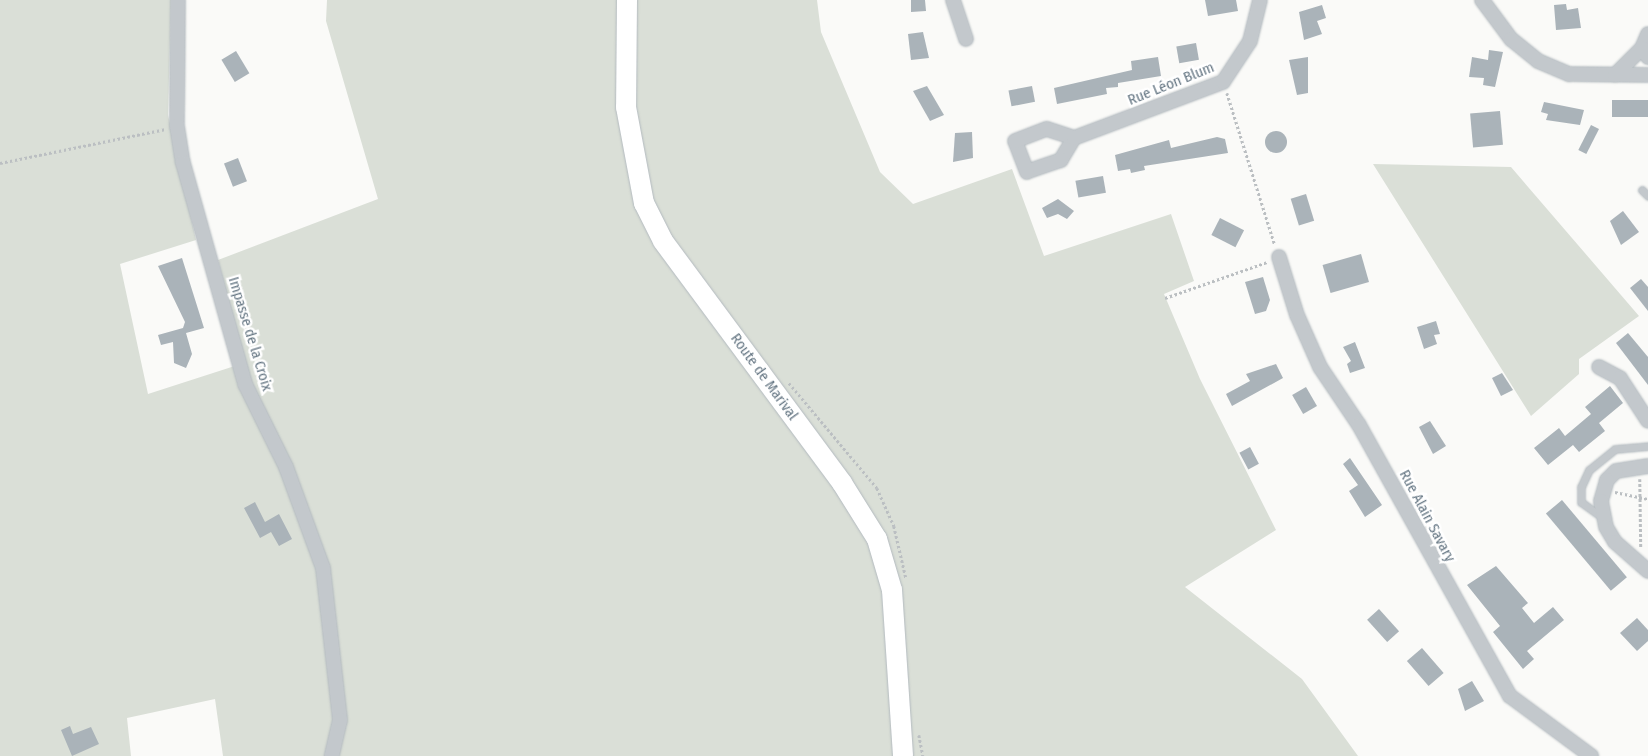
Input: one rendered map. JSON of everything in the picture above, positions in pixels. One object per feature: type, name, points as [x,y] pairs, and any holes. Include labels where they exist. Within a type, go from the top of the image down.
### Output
[{"type":"main road","name":"Route de Marival","points":[[627,0],[626,107],[644,203],[663,241],[842,483],[877,539],[892,590],[903,756]]},
{"type":"street","name":"Impasse de la Croix","points":[[178,0],[177,126],[183,163],[245,384],[286,467],[323,568],[340,720],[332,756]]},
{"type":"street","points":[[953,0],[966,39]]},
{"type":"street","name":"Rue Léon Blum","points":[[1074,138],[1223,82],[1250,41],[1260,0]]},
{"type":"street","points":[[1482,0],[1511,39],[1538,61],[1570,74],[1648,75]]},
{"type":"street","points":[[1615,75],[1645,53],[1648,34]]},
{"type":"street","name":"Rue Alain Savary","points":[[1279,257],[1297,315],[1320,367],[1360,425],[1510,696],[1592,756]]},
{"type":"street","points":[[1599,367],[1620,378],[1648,421]]},
{"type":"street","points":[[1644,465],[1616,471],[1602,490],[1603,518],[1615,542],[1646,564]]},
{"type":"lane","points":[[1642,190],[1648,196]]},
{"type":"lane","points":[[1603,518],[1581,502],[1580,487],[1589,470],[1615,449],[1648,446]]},
{"type":"path","points":[[1165,298],[1279,257],[1223,82]]},
{"type":"path","points":[[0,163],[177,126]]},
{"type":"path","points":[[1644,465],[1640,497],[1646,564]]},
{"type":"path","points":[[1602,490],[1648,499]]},
{"type":"shaded area","points":[[0,0],[171,0],[168,115],[196,240],[120,264],[148,394],[244,363],[218,260],[378,199],[326,21],[327,0],[817,0],[821,32],[880,172],[913,204],[1012,169],[1044,256],[1171,214],[1194,281],[1164,294],[1200,379],[1276,530],[1185,587],[1302,679],[1358,756],[223,756],[215,699],[127,718],[131,756],[0,756]]},
{"type":"shaded area","points":[[1373,164],[1511,167],[1639,316],[1579,359],[1579,374],[1531,416]]},
{"type":"building","points":[[911,0],[925,0],[926,11],[911,12]]},
{"type":"building","points":[[1205,0],[1236,0],[1238,11],[1208,16]]},
{"type":"building","points":[[1566,4],[1567,10],[1578,8],[1581,28],[1556,30],[1554,5]]},
{"type":"building","points":[[1322,5],[1326,18],[1317,21],[1322,34],[1304,40],[1299,12]]},
{"type":"building","points":[[923,32],[929,58],[911,60],[908,34]]},
{"type":"building","points":[[1196,43],[1199,60],[1179,63],[1176,46]]},
{"type":"building","points":[[1489,50],[1503,52],[1495,87],[1483,85],[1484,78],[1469,77],[1472,57],[1488,60]]},
{"type":"building","points":[[236,51],[249,73],[235,82],[221,60]]},
{"type":"building","points":[[1158,57],[1161,76],[1118,83],[1118,87],[1106,88],[1107,94],[1057,104],[1054,88],[1132,70],[1131,61]]},
{"type":"building","points":[[1308,57],[1308,93],[1297,95],[1289,60]]},
{"type":"building","points":[[927,86],[944,115],[930,121],[913,91]]},
{"type":"building","points":[[1032,86],[1035,102],[1011,106],[1008,91]]},
{"type":"building","points":[[1612,100],[1648,100],[1648,117],[1612,117]]},
{"type":"building","points":[[1544,102],[1584,110],[1580,125],[1546,120],[1548,114],[1541,112]]},
{"type":"building","points":[[1500,111],[1503,145],[1473,147],[1470,114]]},
{"type":"building","points":[[1591,125],[1599,129],[1586,154],[1578,150]]},
{"type":"building","points":[[1272,131],[1280,131],[1287,138],[1287,146],[1280,153],[1272,153],[1265,146],[1265,138]]},
{"type":"building","points":[[972,132],[973,158],[953,162],[955,133]]},
{"type":"building","points":[[1217,137],[1225,139],[1228,153],[1144,166],[1145,170],[1131,173],[1130,169],[1118,171],[1115,155],[1169,140],[1171,148]]},
{"type":"building","points":[[238,158],[247,181],[233,187],[224,163]]},
{"type":"building","points":[[1103,176],[1106,193],[1078,198],[1075,181]]},
{"type":"building","points":[[1306,194],[1314,221],[1299,225],[1291,199]]},
{"type":"building","points":[[1058,199],[1074,211],[1067,219],[1058,214],[1047,218],[1042,208]]},
{"type":"building","points":[[1623,211],[1639,232],[1621,245],[1610,221]]},
{"type":"building","points":[[1220,218],[1244,230],[1235,247],[1211,235]]},
{"type":"building","points":[[1361,254],[1369,282],[1331,293],[1323,265]]},
{"type":"building","points":[[182,258],[204,328],[186,333],[192,354],[186,368],[174,363],[173,342],[161,345],[158,335],[183,328],[185,322],[158,266]]},
{"type":"building","points":[[1263,277],[1270,300],[1266,311],[1255,314],[1245,282]]},
{"type":"building","points":[[1641,279],[1648,287],[1648,311],[1630,288]]},
{"type":"building","points":[[1436,321],[1440,334],[1434,335],[1437,344],[1424,349],[1417,327]]},
{"type":"building","points":[[1628,333],[1648,357],[1648,385],[1616,343]]},
{"type":"building","points":[[1355,342],[1365,368],[1350,373],[1347,364],[1351,361],[1343,347]]},
{"type":"building","points":[[1276,364],[1283,378],[1232,406],[1226,394],[1250,381],[1246,374]]},
{"type":"building","points":[[1502,373],[1513,390],[1501,396],[1492,378]]},
{"type":"building","points":[[1610,386],[1623,403],[1599,423],[1605,431],[1579,452],[1573,445],[1548,465],[1534,448],[1559,428],[1565,436],[1591,414],[1585,407]]},
{"type":"building","points":[[1306,387],[1317,406],[1303,414],[1292,395]]},
{"type":"building","points":[[1430,421],[1446,446],[1433,454],[1419,427]]},
{"type":"building","points":[[1250,447],[1259,464],[1248,469],[1239,453]]},
{"type":"building","points":[[1350,458],[1382,505],[1365,517],[1349,491],[1358,485],[1343,464]]},
{"type":"building","points":[[1562,500],[1627,577],[1611,591],[1546,513]]},
{"type":"building","points":[[255,502],[265,522],[279,514],[292,539],[279,546],[271,532],[260,538],[244,508]]},
{"type":"building","points":[[1496,566],[1528,603],[1522,608],[1534,623],[1553,607],[1564,620],[1527,651],[1534,659],[1523,669],[1493,632],[1500,626],[1467,585]]},
{"type":"building","points":[[1379,609],[1399,631],[1387,642],[1367,620]]},
{"type":"building","points":[[1637,618],[1648,630],[1648,641],[1637,651],[1620,633]]},
{"type":"building","points":[[1422,648],[1444,673],[1429,686],[1407,661]]},
{"type":"building","points":[[1472,681],[1484,701],[1465,711],[1458,689]]},
{"type":"building","points":[[70,726],[73,734],[91,727],[99,744],[72,756],[61,730]]}]
